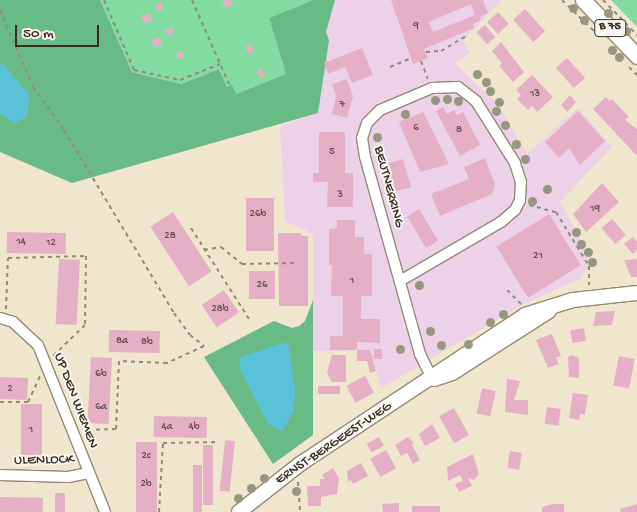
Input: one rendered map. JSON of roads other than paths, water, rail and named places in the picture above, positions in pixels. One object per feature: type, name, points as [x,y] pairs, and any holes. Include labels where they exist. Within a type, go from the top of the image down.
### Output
[{"type":"main road","name":"B 75","points":[[583,0],[637,56]]},
{"type":"street","name":"BEUTNERRING","points":[[400,280],[500,222],[519,202],[520,173],[476,101],[458,87],[432,88],[374,114],[362,138],[400,280],[420,354],[432,379]]},
{"type":"street","name":"ERNST-BERGEEST-WEG","points":[[239,512],[300,464],[432,379],[447,364],[525,315],[589,298],[637,294]]},
{"type":"street","name":"ERNST-BERGEEST-WEG","points":[[432,379],[452,373],[538,320],[555,306]]},
{"type":"street","name":"UP DEN WIEMEN","points":[[3,318],[29,335],[46,362],[105,512]]},
{"type":"street","name":"ULENLOCK","points":[[0,475],[68,477],[89,473]]},
{"type":"water","points":[[3,64],[29,95],[27,116],[15,124],[0,113],[0,66]]},
{"type":"water","points":[[288,343],[295,390],[294,410],[282,431],[268,424],[239,367],[241,357]]}]
